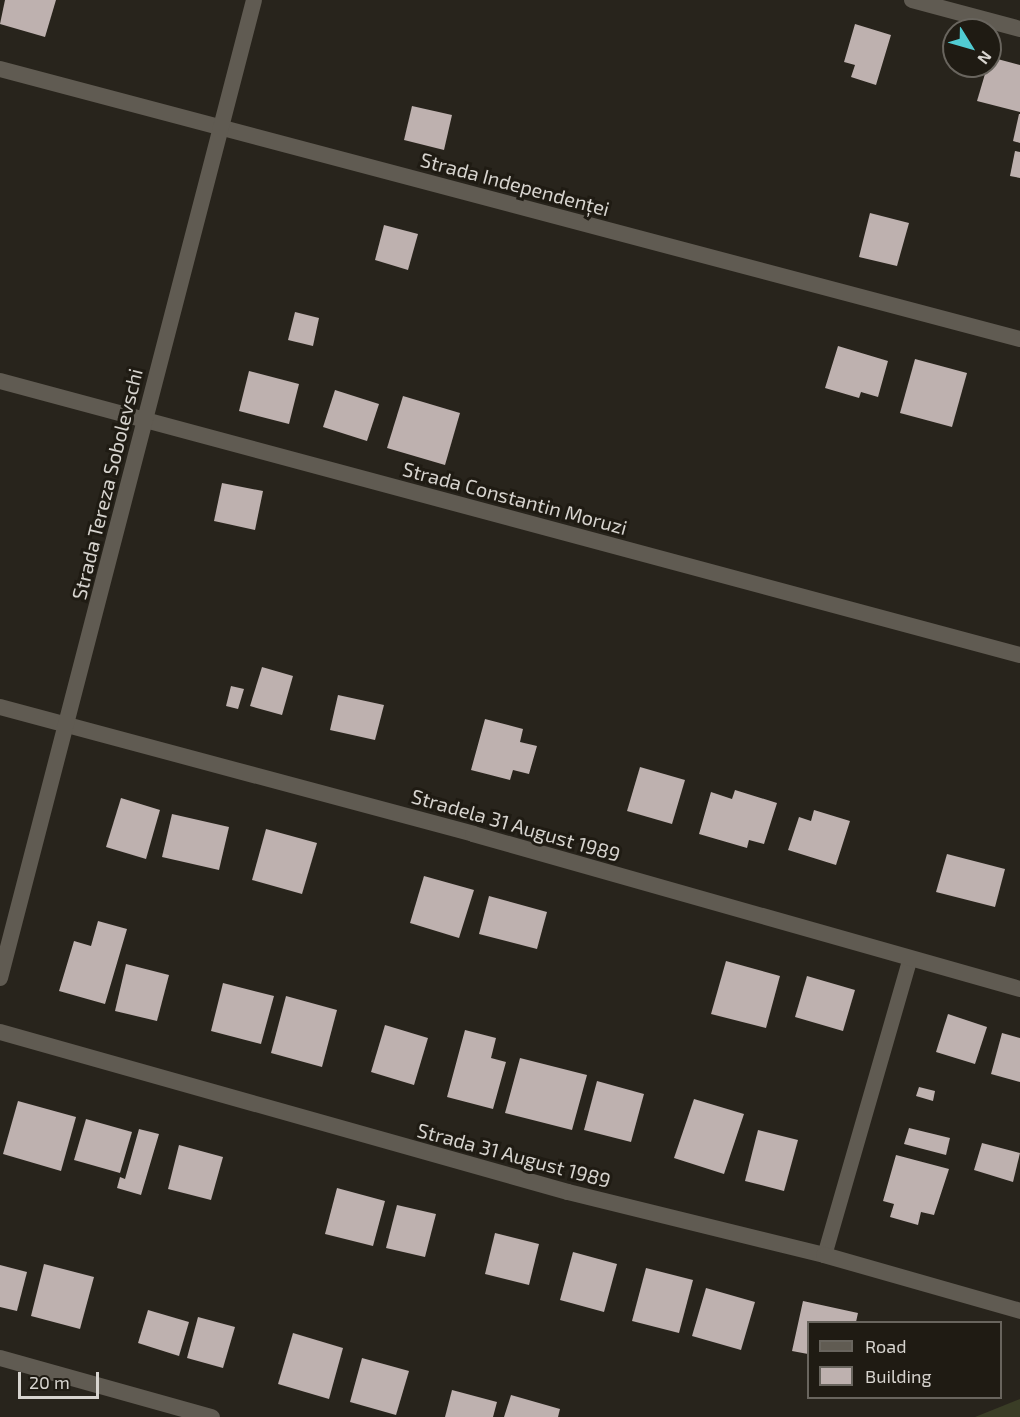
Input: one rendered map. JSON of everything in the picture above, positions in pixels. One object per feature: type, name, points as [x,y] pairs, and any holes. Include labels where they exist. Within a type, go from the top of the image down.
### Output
[{"type":"street","name":"Strada Tereza Sobolevschi","points":[[0,978],[254,0]]},
{"type":"street","points":[[912,0],[1020,29]]},
{"type":"street","name":"Strada Independenței","points":[[0,69],[1020,339]]},
{"type":"street","name":"Strada Constantin Moruzi","points":[[0,381],[1020,655]]},
{"type":"street","name":"Stradela 31 August 1989","points":[[0,707],[473,834],[1020,989]]},
{"type":"street","name":"Strada 31 August 1989","points":[[0,1032],[568,1192],[824,1255],[1020,1311]]},
{"type":"street","points":[[0,1358],[212,1417]]},
{"type":"lane","points":[[824,1255],[910,958]]},
{"type":"green space","points":[[1020,1399],[1020,1417],[975,1417]]},
{"type":"building","points":[[5,0],[56,0],[45,37],[0,24]]},
{"type":"building","points":[[855,24],[891,35],[876,85],[851,77],[855,65],[844,62]]},
{"type":"building","points":[[1002,60],[1020,65],[1020,112],[977,101],[984,78],[1002,78]]},
{"type":"building","points":[[412,106],[452,115],[444,150],[404,140]]},
{"type":"building","points":[[1020,114],[1020,143],[1013,141]]},
{"type":"building","points":[[1015,151],[1020,152],[1020,178],[1010,176]]},
{"type":"building","points":[[870,213],[909,223],[897,266],[859,257]]},
{"type":"building","points":[[384,225],[418,234],[408,270],[375,260]]},
{"type":"building","points":[[295,312],[319,318],[313,346],[288,340]]},
{"type":"building","points":[[838,346],[888,361],[878,397],[861,392],[859,398],[825,388]]},
{"type":"building","points":[[915,359],[967,373],[952,427],[900,413]]},
{"type":"building","points":[[249,371],[299,384],[289,424],[239,411]]},
{"type":"building","points":[[335,390],[379,404],[367,441],[323,427]]},
{"type":"building","points":[[403,396],[460,413],[445,465],[387,448]]},
{"type":"building","points":[[222,483],[263,491],[255,530],[214,521]]},
{"type":"building","points":[[262,667],[293,676],[282,715],[250,706]]},
{"type":"building","points":[[231,686],[244,689],[238,709],[226,706]]},
{"type":"building","points":[[338,695],[384,705],[375,740],[330,730]]},
{"type":"building","points":[[485,719],[523,729],[520,742],[537,746],[529,774],[513,770],[510,780],[471,770]]},
{"type":"building","points":[[640,767],[685,780],[672,824],[627,811]]},
{"type":"building","points":[[735,790],[777,803],[764,844],[749,840],[747,848],[699,834],[711,792],[732,799]]},
{"type":"building","points":[[121,798],[160,810],[146,859],[106,847]]},
{"type":"building","points":[[814,810],[850,821],[836,865],[788,850],[799,817],[811,821]]},
{"type":"building","points":[[172,814],[229,827],[219,870],[162,857]]},
{"type":"building","points":[[266,829],[317,843],[302,894],[252,880]]},
{"type":"building","points":[[947,854],[1005,869],[995,907],[936,892]]},
{"type":"building","points":[[424,876],[474,890],[459,938],[410,923]]},
{"type":"building","points":[[489,896],[547,912],[537,949],[479,934]]},
{"type":"building","points":[[98,921],[127,929],[105,1004],[59,991],[74,941],[91,946]]},
{"type":"building","points":[[726,961],[780,976],[766,1028],[711,1014]]},
{"type":"building","points":[[126,964],[169,975],[157,1021],[115,1011]]},
{"type":"building","points":[[807,976],[855,990],[843,1031],[795,1017]]},
{"type":"building","points":[[223,983],[274,996],[261,1044],[211,1031]]},
{"type":"building","points":[[286,996],[337,1010],[322,1067],[271,1053]]},
{"type":"building","points":[[948,1014],[987,1027],[975,1064],[936,1052]]},
{"type":"building","points":[[385,1025],[428,1038],[414,1085],[371,1072]]},
{"type":"building","points":[[465,1030],[496,1038],[491,1058],[506,1062],[493,1109],[447,1097]]},
{"type":"building","points":[[1002,1033],[1020,1038],[1020,1082],[991,1074]]},
{"type":"building","points":[[520,1058],[587,1075],[572,1130],[505,1113]]},
{"type":"building","points":[[597,1081],[644,1094],[631,1142],[584,1130]]},
{"type":"building","points":[[919,1087],[935,1091],[933,1101],[916,1096]]},
{"type":"building","points":[[694,1099],[744,1114],[724,1174],[674,1158]]},
{"type":"building","points":[[18,1101],[76,1117],[61,1171],[3,1154]]},
{"type":"building","points":[[86,1119],[132,1132],[120,1173],[74,1160]]},
{"type":"building","points":[[909,1128],[950,1138],[946,1155],[904,1144]]},
{"type":"building","points":[[139,1129],[159,1134],[141,1195],[117,1188],[120,1177],[125,1179]]},
{"type":"building","points":[[758,1130],[798,1140],[784,1191],[745,1181]]},
{"type":"building","points":[[982,1143],[1020,1153],[1013,1182],[974,1170]]},
{"type":"building","points":[[179,1145],[223,1157],[211,1200],[168,1189]]},
{"type":"building","points":[[896,1155],[949,1169],[934,1215],[921,1212],[918,1225],[890,1217],[894,1204],[883,1201]]},
{"type":"building","points":[[337,1188],[385,1201],[373,1246],[325,1234]]},
{"type":"building","points":[[397,1205],[436,1214],[425,1257],[386,1248]]},
{"type":"building","points":[[495,1233],[539,1244],[529,1285],[485,1274]]},
{"type":"building","points":[[573,1252],[617,1264],[604,1312],[560,1300]]},
{"type":"building","points":[[44,1264],[94,1277],[80,1329],[31,1316]]},
{"type":"building","points":[[0,1265],[27,1272],[17,1311],[0,1307]]},
{"type":"building","points":[[646,1268],[693,1280],[679,1333],[632,1321]]},
{"type":"building","points":[[706,1288],[755,1302],[741,1350],[692,1336]]},
{"type":"building","points":[[803,1301],[858,1313],[856,1321],[807,1321],[807,1354],[792,1351]]},
{"type":"building","points":[[148,1310],[189,1322],[179,1356],[138,1343]]},
{"type":"building","points":[[198,1317],[235,1327],[223,1368],[187,1358]]},
{"type":"building","points":[[293,1333],[343,1348],[329,1399],[278,1384]]},
{"type":"building","points":[[362,1358],[409,1371],[396,1415],[350,1402]]},
{"type":"building","points":[[452,1390],[497,1402],[493,1417],[445,1417]]},
{"type":"building","points":[[511,1395],[560,1409],[558,1417],[504,1417]]}]
